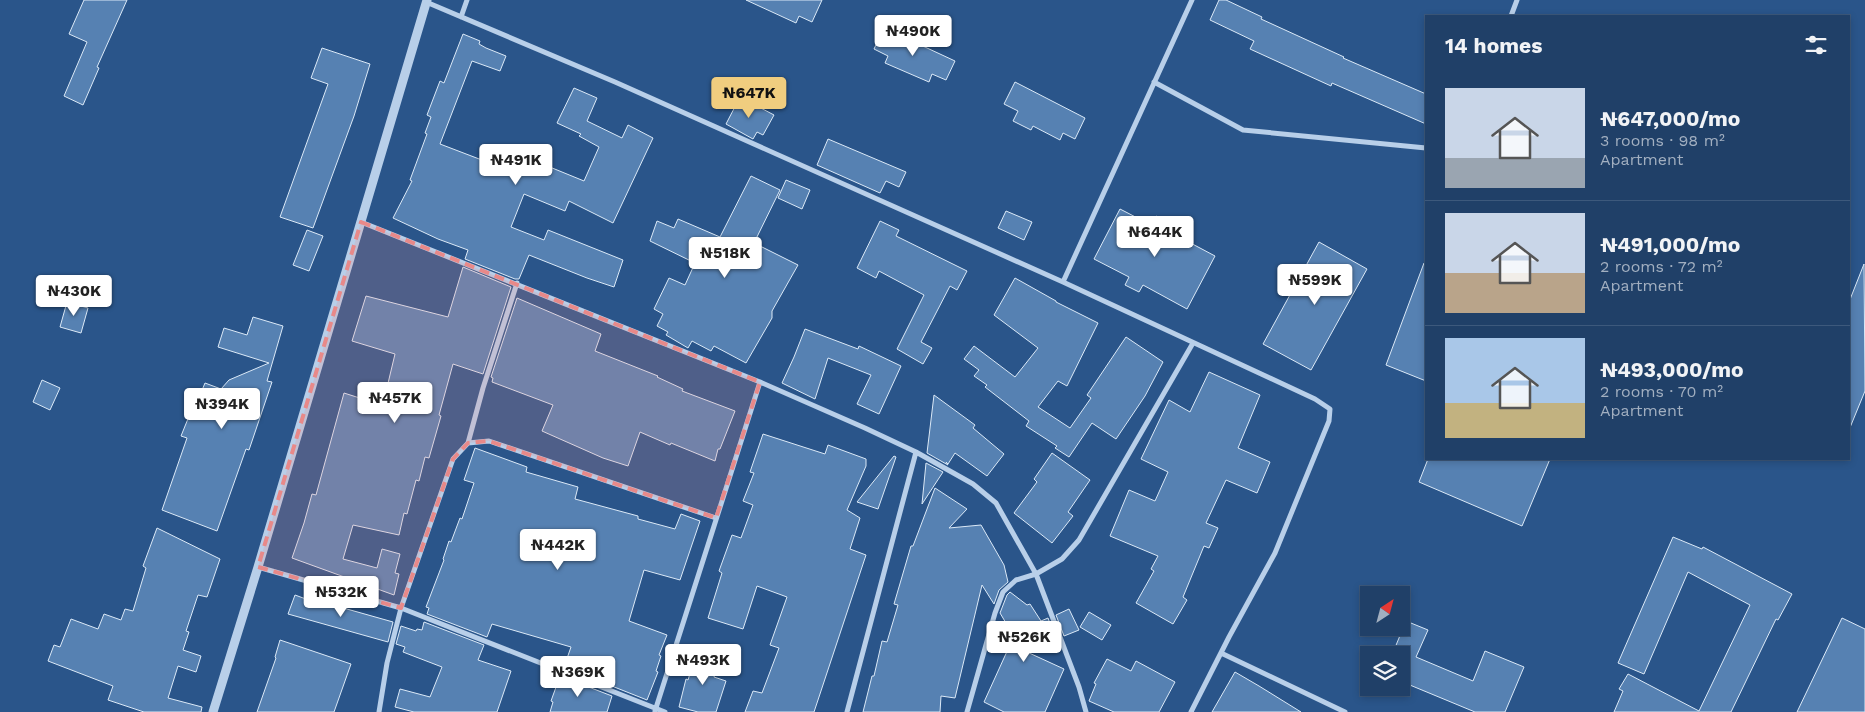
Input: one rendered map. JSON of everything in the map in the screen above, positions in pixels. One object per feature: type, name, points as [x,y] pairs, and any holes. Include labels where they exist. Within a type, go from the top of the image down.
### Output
[{"type":"street","points":[[461,17],[467,0]]},
{"type":"street","points":[[1063,282],[1192,0]]},
{"type":"street","points":[[1511,15],[1517,0]]},
{"type":"street","points":[[214,712],[426,1],[615,82],[1063,282],[1315,399],[1330,409],[1329,421],[1275,553],[1191,712]]},
{"type":"street","points":[[1154,82],[1243,130],[1425,148]]},
{"type":"street","points":[[361,222],[760,382],[916,452],[973,484],[996,503],[1036,574],[1079,687],[1086,712]]},
{"type":"street","points":[[379,712],[387,663],[401,608],[453,459],[468,443],[483,388],[517,283]]},
{"type":"street","points":[[967,712],[995,613],[1003,592],[1016,580],[1036,574],[1062,559],[1079,540],[1193,343]]},
{"type":"street","points":[[655,710],[760,382]]},
{"type":"street","points":[[468,443],[489,441],[716,518]]},
{"type":"street","points":[[847,712],[916,452]]},
{"type":"street","points":[[258,567],[401,608],[655,710],[665,712]]},
{"type":"street","points":[[1221,653],[1345,712]]},
{"type":"highlighted area","points":[[361,222],[760,382],[716,518],[489,441],[468,443],[453,459],[401,608],[258,567]]},
{"type":"building","points":[[84,0],[127,0],[97,67],[99,68],[83,105],[64,96],[87,42],[69,34]]},
{"type":"building","points":[[746,0],[822,0],[812,22],[799,16],[796,23]]},
{"type":"building","points":[[1219,0],[1226,0],[1343,58],[1425,94],[1425,124],[1332,83],[1331,86],[1250,49],[1254,41],[1210,20]]},
{"type":"building","points":[[884,28],[955,61],[946,80],[932,74],[929,82],[885,63],[888,56],[874,49]]},
{"type":"building","points":[[463,34],[480,41],[479,44],[486,48],[506,56],[500,71],[472,61],[440,144],[521,175],[526,162],[539,166],[540,163],[584,181],[599,147],[579,136],[581,134],[557,123],[574,88],[597,98],[587,121],[622,138],[628,125],[653,138],[613,223],[569,201],[565,211],[524,194],[511,227],[544,240],[548,230],[623,260],[614,287],[529,255],[519,279],[515,279],[465,259],[468,250],[438,239],[393,218],[412,181],[410,180],[427,134],[425,133],[431,117],[427,115],[440,81],[444,83]]},
{"type":"building","points":[[322,48],[370,64],[354,116],[313,228],[280,217],[328,84],[311,78]]},
{"type":"building","points":[[1015,82],[1085,118],[1075,139],[1063,133],[1060,140],[1033,126],[1031,130],[1013,121],[1018,111],[1004,104]]},
{"type":"building","points":[[740,97],[774,115],[763,135],[757,132],[753,139],[726,124]]},
{"type":"building","points":[[828,139],[906,172],[899,187],[886,181],[880,193],[817,165]]},
{"type":"building","points":[[751,176],[780,190],[754,243],[798,265],[772,311],[772,318],[746,363],[714,346],[711,351],[692,341],[688,348],[666,335],[668,332],[657,326],[663,314],[654,309],[669,278],[685,285],[695,263],[650,241],[657,221],[674,228],[678,219],[720,237]]},
{"type":"building","points":[[786,180],[810,190],[802,209],[778,198]]},
{"type":"building","points":[[1120,209],[1151,225],[1156,216],[1171,225],[1168,231],[1215,256],[1187,309],[1143,285],[1139,292],[1125,285],[1129,277],[1094,259]]},
{"type":"building","points":[[1006,211],[1032,222],[1024,240],[998,228]]},
{"type":"building","points":[[880,221],[899,230],[896,236],[967,271],[957,290],[950,286],[921,342],[932,348],[923,364],[897,349],[924,295],[879,271],[876,278],[857,268]]},
{"type":"building","points":[[307,230],[323,236],[309,271],[293,265]]},
{"type":"building","points":[[1319,242],[1367,269],[1311,370],[1263,344]]},
{"type":"building","points":[[1424,263],[1425,263],[1425,381],[1386,365]]},
{"type":"building","points":[[1864,264],[1865,391],[1850,428],[1850,299]]},
{"type":"building","points":[[463,267],[511,287],[483,374],[453,364],[429,458],[425,457],[419,481],[416,480],[407,514],[404,513],[399,535],[353,525],[343,559],[377,568],[382,549],[400,554],[395,573],[399,574],[394,595],[292,558],[312,494],[316,495],[344,393],[369,401],[370,397],[384,400],[395,354],[352,341],[366,296],[448,317]]},
{"type":"building","points":[[1015,278],[1056,302],[1098,323],[1067,386],[1058,381],[1038,407],[1070,428],[1091,398],[1087,395],[1126,337],[1163,362],[1145,396],[1116,439],[1092,423],[1069,457],[1055,448],[1057,446],[1026,426],[1029,421],[985,387],[987,385],[974,376],[979,370],[964,359],[974,346],[1015,377],[1038,348],[994,315]]},
{"type":"building","points":[[517,298],[601,334],[595,351],[658,376],[683,389],[682,391],[735,411],[720,449],[718,449],[715,461],[640,432],[628,466],[603,458],[542,431],[553,405],[492,382],[493,378],[491,377]]},
{"type":"building","points":[[67,302],[88,308],[81,333],[60,327]]},
{"type":"building","points":[[253,317],[283,326],[267,381],[272,382],[249,450],[246,449],[217,531],[162,510],[187,438],[181,436],[198,394],[200,395],[205,383],[221,389],[229,380],[269,363],[218,347],[224,328],[247,335]]},
{"type":"building","points":[[805,329],[858,349],[859,346],[901,366],[879,414],[857,404],[871,375],[828,358],[815,399],[782,383]]},
{"type":"building","points":[[1209,372],[1260,395],[1238,448],[1270,462],[1257,493],[1226,480],[1206,523],[1218,528],[1209,548],[1204,546],[1183,597],[1187,600],[1173,624],[1136,603],[1154,571],[1151,569],[1158,556],[1110,536],[1129,490],[1155,501],[1168,472],[1141,459],[1169,400],[1190,412]]},
{"type":"building","points":[[42,380],[60,388],[50,410],[33,402]]},
{"type":"building","points":[[934,395],[975,425],[973,428],[1004,454],[987,476],[955,453],[948,464],[946,462],[948,465],[927,453]]},
{"type":"building","points":[[763,434],[825,454],[828,445],[866,459],[866,466],[847,510],[860,518],[850,549],[866,555],[814,712],[745,712],[753,691],[762,693],[779,648],[770,645],[787,597],[757,586],[743,629],[708,618],[722,573],[719,571],[732,535],[741,538],[753,505],[743,501],[754,473],[750,472]]},
{"type":"building","points":[[475,448],[527,467],[526,472],[578,487],[575,499],[638,516],[638,519],[675,529],[681,514],[700,521],[680,580],[644,570],[629,621],[667,635],[659,655],[661,656],[656,671],[658,672],[647,700],[564,667],[571,647],[492,624],[487,637],[427,614],[429,608],[426,607],[444,560],[449,541],[451,542],[460,518],[462,519],[474,483],[464,480]]},
{"type":"building","points":[[1052,453],[1090,480],[1068,512],[1073,516],[1052,543],[1014,513],[1037,482],[1034,479]]},
{"type":"building","points":[[894,456],[896,457],[878,509],[857,502]]},
{"type":"building","points":[[1428,460],[1550,460],[1522,526],[1419,482]]},
{"type":"building","points":[[926,463],[943,472],[922,504]]},
{"type":"building","points":[[935,488],[967,509],[949,528],[981,525],[1004,565],[1008,582],[999,590],[994,604],[982,585],[955,698],[941,696],[940,712],[863,712],[882,641],[887,642],[898,605],[894,604],[911,546],[913,546]]},
{"type":"building","points":[[157,528],[220,559],[207,597],[198,595],[186,631],[189,632],[183,650],[201,656],[196,672],[178,666],[168,698],[202,707],[201,712],[144,712],[108,700],[113,686],[48,661],[54,645],[60,647],[71,619],[98,629],[104,614],[121,620],[125,609],[133,611],[146,568],[143,566]]},
{"type":"building","points":[[1673,537],[1702,549],[1703,547],[1792,594],[1778,620],[1776,619],[1731,712],[1614,712],[1623,691],[1619,689],[1628,674],[1699,711],[1750,605],[1688,572],[1644,674],[1618,663]]},
{"type":"building","points":[[1010,592],[1027,605],[1030,604],[1041,621],[1048,618],[1056,640],[1027,652],[1064,669],[1045,712],[1004,712],[984,702],[1009,647],[1022,650],[1000,613]]},
{"type":"building","points":[[295,595],[314,602],[315,600],[393,622],[388,642],[288,614]]},
{"type":"building","points":[[1069,609],[1079,630],[1064,636],[1056,615]]},
{"type":"building","points":[[1089,612],[1111,625],[1102,640],[1080,627]]},
{"type":"building","points":[[1842,618],[1865,629],[1865,712],[1797,712]]},
{"type":"building","points":[[424,622],[484,645],[478,660],[511,671],[497,712],[414,712],[395,707],[400,689],[430,697],[442,667],[403,652],[405,647],[396,644],[401,626],[416,631],[417,629],[422,630]]},
{"type":"building","points":[[1410,623],[1428,630],[1416,657],[1473,681],[1485,651],[1524,667],[1505,712],[1475,712],[1410,685],[1410,646],[1396,646],[1400,636],[1410,636]]},
{"type":"building","points":[[280,640],[351,664],[334,712],[257,712],[276,658]]},
{"type":"building","points":[[697,651],[719,659],[714,677],[726,681],[716,712],[698,712],[679,707],[686,679],[688,680]]},
{"type":"building","points":[[1107,659],[1131,671],[1136,661],[1175,682],[1159,712],[1114,712],[1089,701],[1096,684],[1094,683]]},
{"type":"building","points":[[1235,672],[1259,686],[1301,712],[1212,712]]},
{"type":"building","points":[[560,676],[612,696],[607,712],[550,712],[553,702],[551,701]]}]
